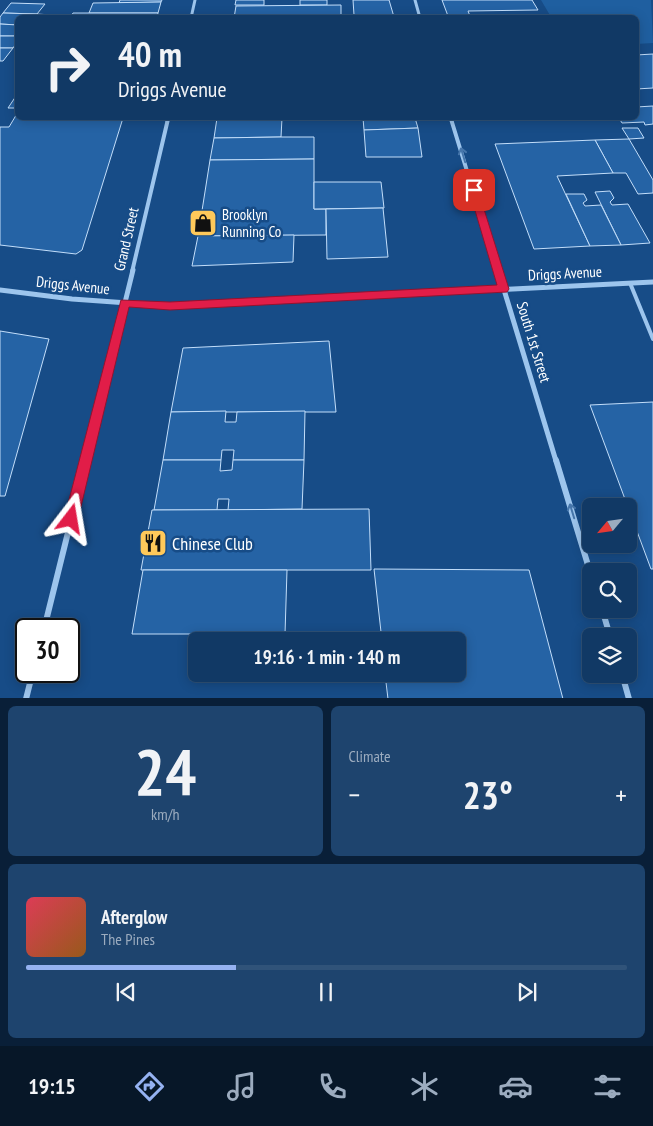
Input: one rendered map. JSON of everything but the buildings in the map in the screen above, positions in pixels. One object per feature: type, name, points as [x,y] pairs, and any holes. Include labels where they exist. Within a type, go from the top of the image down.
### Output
[{"type":"street","points":[[192,15],[195,0]]},
{"type":"street","points":[[415,0],[419,15]]},
{"type":"street","name":"Grand Street","points":[[47,618],[125,303],[168,120]]},
{"type":"street","name":"South 1st Street","points":[[452,120],[588,563]]},
{"type":"street","name":"Driggs Avenue","points":[[0,290],[170,306],[653,282]]},
{"type":"street","points":[[26,698],[30,683]]},
{"type":"street","points":[[625,683],[629,698]]},
{"type":"lane","points":[[630,283],[653,339]]},
{"type":"shaded area","points":[[541,0],[651,0],[653,43],[639,44],[639,15],[550,15]]},
{"type":"place","name":"Brooklyn Running Co","points":[[203,223]]},
{"type":"place","name":"Chinese Club","points":[[153,543]]},
{"type":"route","points":[[71,519],[125,303],[170,306],[504,289],[474,190]]}]
